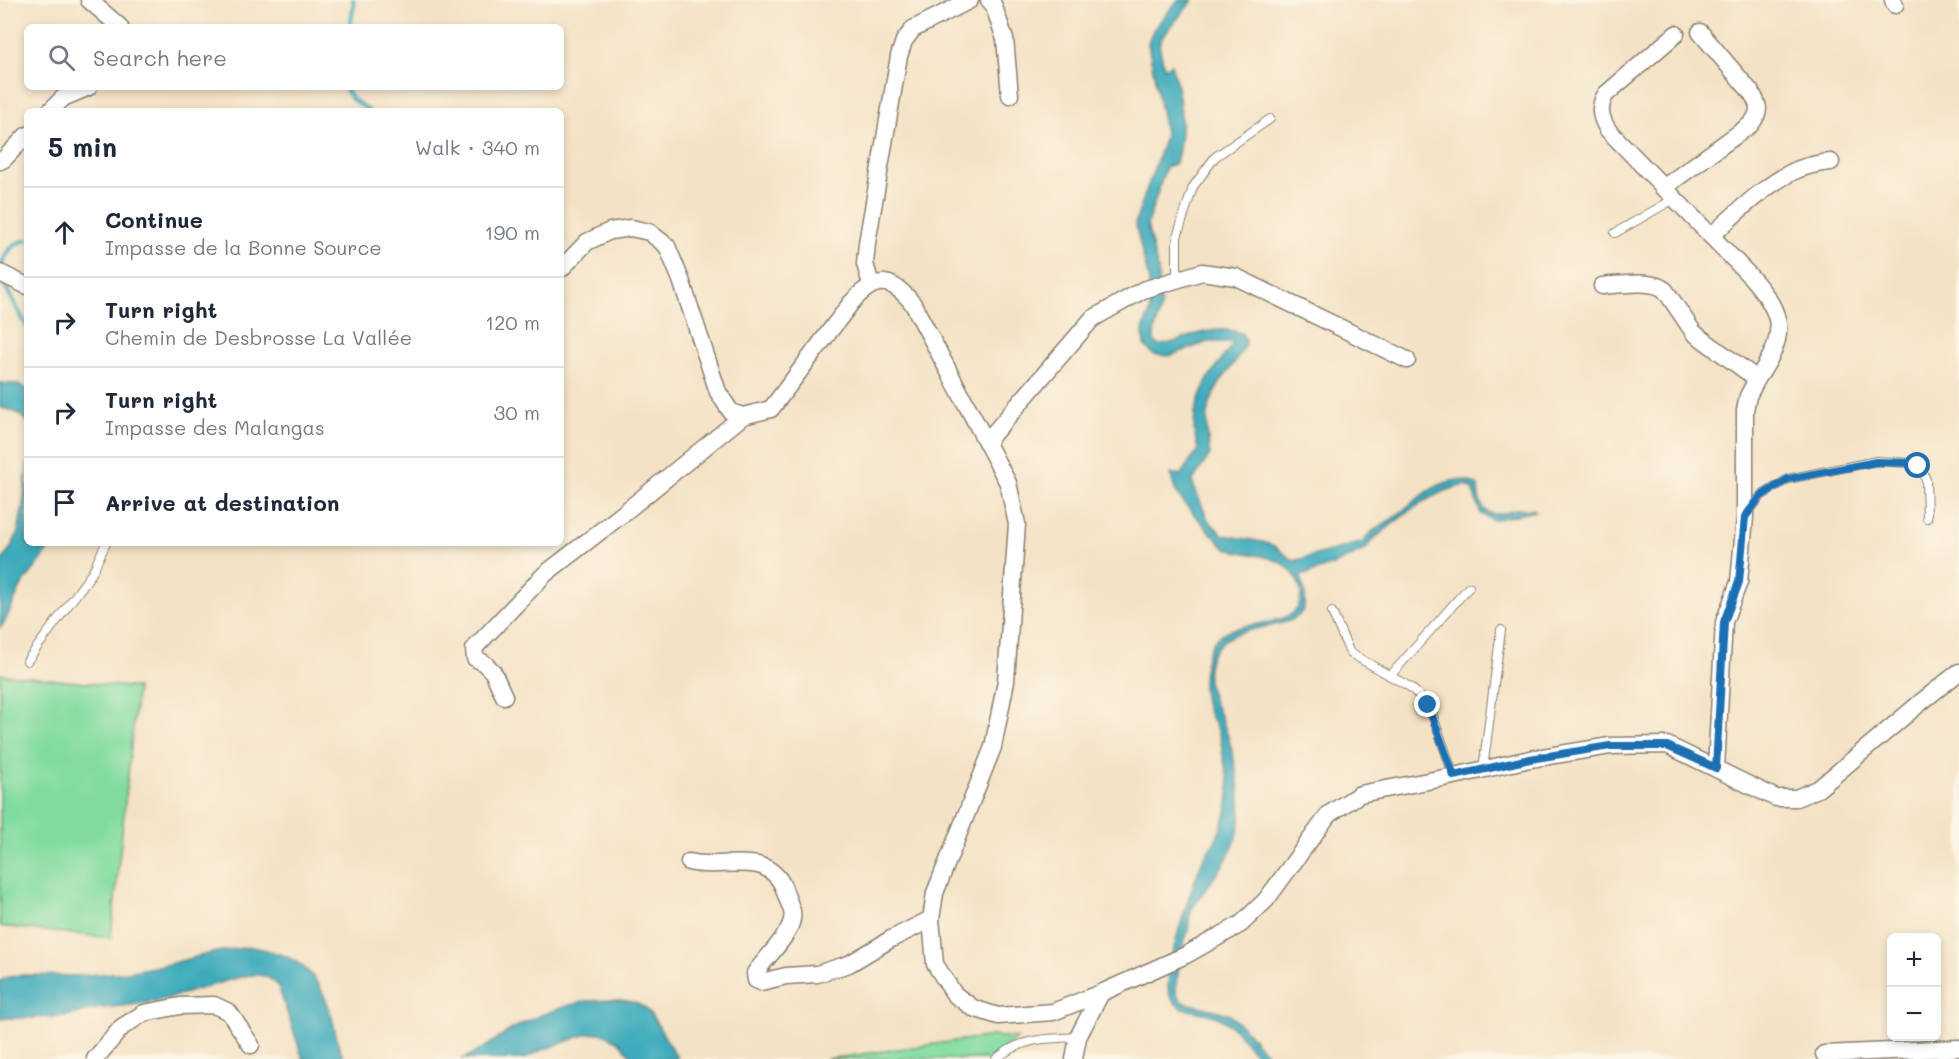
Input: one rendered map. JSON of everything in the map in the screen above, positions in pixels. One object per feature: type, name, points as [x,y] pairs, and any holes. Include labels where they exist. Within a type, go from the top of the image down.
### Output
[{"type":"street","points":[[89,0],[117,24]]},
{"type":"street","points":[[871,284],[865,264],[867,243],[899,56],[904,41],[913,29],[970,0]]},
{"type":"street","points":[[989,0],[993,4],[1005,39],[1010,95]]},
{"type":"street","points":[[1669,194],[1757,117],[1758,108],[1751,92],[1700,32]]},
{"type":"street","points":[[1676,34],[1606,94],[1600,103],[1600,111],[1608,130],[1761,289],[1776,316],[1779,328],[1772,357],[1748,396],[1745,410],[1745,517],[1739,582],[1724,622],[1716,768]]},
{"type":"street","points":[[53,108],[63,98],[82,90]]},
{"type":"street","points":[[0,161],[24,139]]},
{"type":"street","points":[[1711,236],[1741,209],[1784,177],[1811,165],[1831,162]]},
{"type":"street","points":[[564,266],[587,242],[610,231],[631,228],[649,232],[667,246],[681,280],[718,392],[731,412],[743,416]]},
{"type":"street","points":[[987,441],[1092,319],[1143,290],[1202,272],[1236,277],[1407,360]]},
{"type":"street","points":[[5,276],[24,285]]},
{"type":"street","points":[[504,696],[493,672],[473,654],[478,643],[545,574],[743,416],[771,409],[861,291],[871,284],[880,282],[890,283],[902,290],[913,304],[1008,483],[1017,524],[1006,681],[993,747],[935,893],[931,919],[935,964],[954,994],[973,1008],[998,1016],[1053,1012],[1186,955],[1241,924],[1266,900],[1329,814],[1360,794],[1530,759],[1610,746],[1667,746],[1776,798],[1796,798],[1818,789],[1959,672]]},
{"type":"street","points":[[1602,286],[1660,285],[1694,333],[1757,379]]},
{"type":"street","points":[[689,862],[701,866],[758,865],[773,872],[782,882],[792,912],[791,924],[772,953],[755,973],[756,980],[760,982],[786,976],[817,974],[849,964],[931,919]]},
{"type":"street","points":[[1074,1059],[1078,1037],[1101,993]]},
{"type":"street","points":[[95,1059],[122,1027],[144,1013],[180,1006],[214,1005],[229,1012],[251,1045]]},
{"type":"street","points":[[1824,1054],[1959,1048]]},
{"type":"lane","points":[[1178,280],[1177,237],[1193,187],[1215,157],[1270,119]]},
{"type":"lane","points":[[1615,233],[1669,194]]},
{"type":"lane","points":[[1745,517],[1761,496],[1788,479],[1876,462],[1911,463],[1923,471],[1926,480],[1927,518]]},
{"type":"lane","points":[[27,661],[93,573],[105,546]]},
{"type":"lane","points":[[1390,676],[1469,587]]},
{"type":"lane","points":[[1332,612],[1350,653],[1410,687],[1428,705],[1454,776]]},
{"type":"lane","points":[[1483,769],[1501,630]]},
{"type":"lane","points":[[996,1059],[1010,1048],[1026,1042],[1078,1037]]},
{"type":"green space","points":[[0,674],[137,688],[111,938],[0,926]]},
{"type":"green space","points":[[992,1036],[1017,1038],[990,1059],[827,1059]]},
{"type":"water","points":[[1178,0],[1193,0],[1162,37],[1159,44],[1164,68],[1171,64],[1175,76],[1180,101],[1181,138],[1176,163],[1166,167],[1147,225],[1158,270],[1161,307],[1154,341],[1159,345],[1197,334],[1226,330],[1242,333],[1246,341],[1210,403],[1207,432],[1210,454],[1192,482],[1208,520],[1223,535],[1274,546],[1294,561],[1363,542],[1374,531],[1424,494],[1456,480],[1467,481],[1478,486],[1483,508],[1491,513],[1504,513],[1514,509],[1533,509],[1535,511],[1493,520],[1481,514],[1472,489],[1466,485],[1439,493],[1404,515],[1371,541],[1366,549],[1336,564],[1301,576],[1305,603],[1300,614],[1290,621],[1231,636],[1218,645],[1210,659],[1209,688],[1227,733],[1232,753],[1239,790],[1240,822],[1228,858],[1191,911],[1181,953],[1176,989],[1182,1002],[1230,1015],[1273,1059],[1261,1059],[1223,1020],[1209,1014],[1188,1010],[1176,1004],[1169,993],[1168,982],[1174,948],[1192,889],[1202,862],[1222,826],[1229,796],[1229,782],[1220,737],[1208,712],[1203,692],[1205,664],[1211,646],[1225,632],[1280,619],[1291,614],[1298,606],[1301,594],[1295,576],[1282,564],[1269,558],[1227,549],[1181,499],[1173,482],[1171,474],[1180,475],[1198,450],[1194,430],[1195,413],[1200,396],[1207,380],[1234,342],[1208,342],[1169,356],[1154,355],[1144,345],[1143,330],[1150,311],[1149,281],[1135,223],[1165,132],[1148,43],[1153,30]]},
{"type":"water","points":[[0,383],[17,384],[24,388],[24,419],[15,412],[0,408]]},
{"type":"water","points":[[24,500],[24,546],[49,546],[46,554],[22,585],[0,628],[0,564],[18,532]]},
{"type":"water","points":[[250,947],[292,959],[312,975],[326,999],[338,1043],[345,1059],[303,1059],[278,986],[266,977],[256,975],[241,977],[153,1002],[52,1017],[0,1019],[0,981],[8,977],[127,972],[211,953]]},
{"type":"water","points":[[618,1000],[642,1006],[652,1016],[678,1059],[634,1059],[618,1041],[601,1033],[587,1034],[524,1059],[461,1059],[531,1020],[585,1001]]},
{"type":"waterway","points":[[351,24],[353,0]]},
{"type":"waterway","points":[[346,90],[352,99],[365,108]]},
{"type":"waterway","points":[[1,269],[10,250],[24,241]]},
{"type":"waterway","points":[[2,280],[24,321]]},
{"type":"route","points":[[1428,705],[1454,776],[1530,759],[1610,746],[1667,746],[1716,768],[1724,622],[1739,582],[1745,517],[1761,496],[1788,479],[1876,462],[1911,463],[1918,466]]}]
